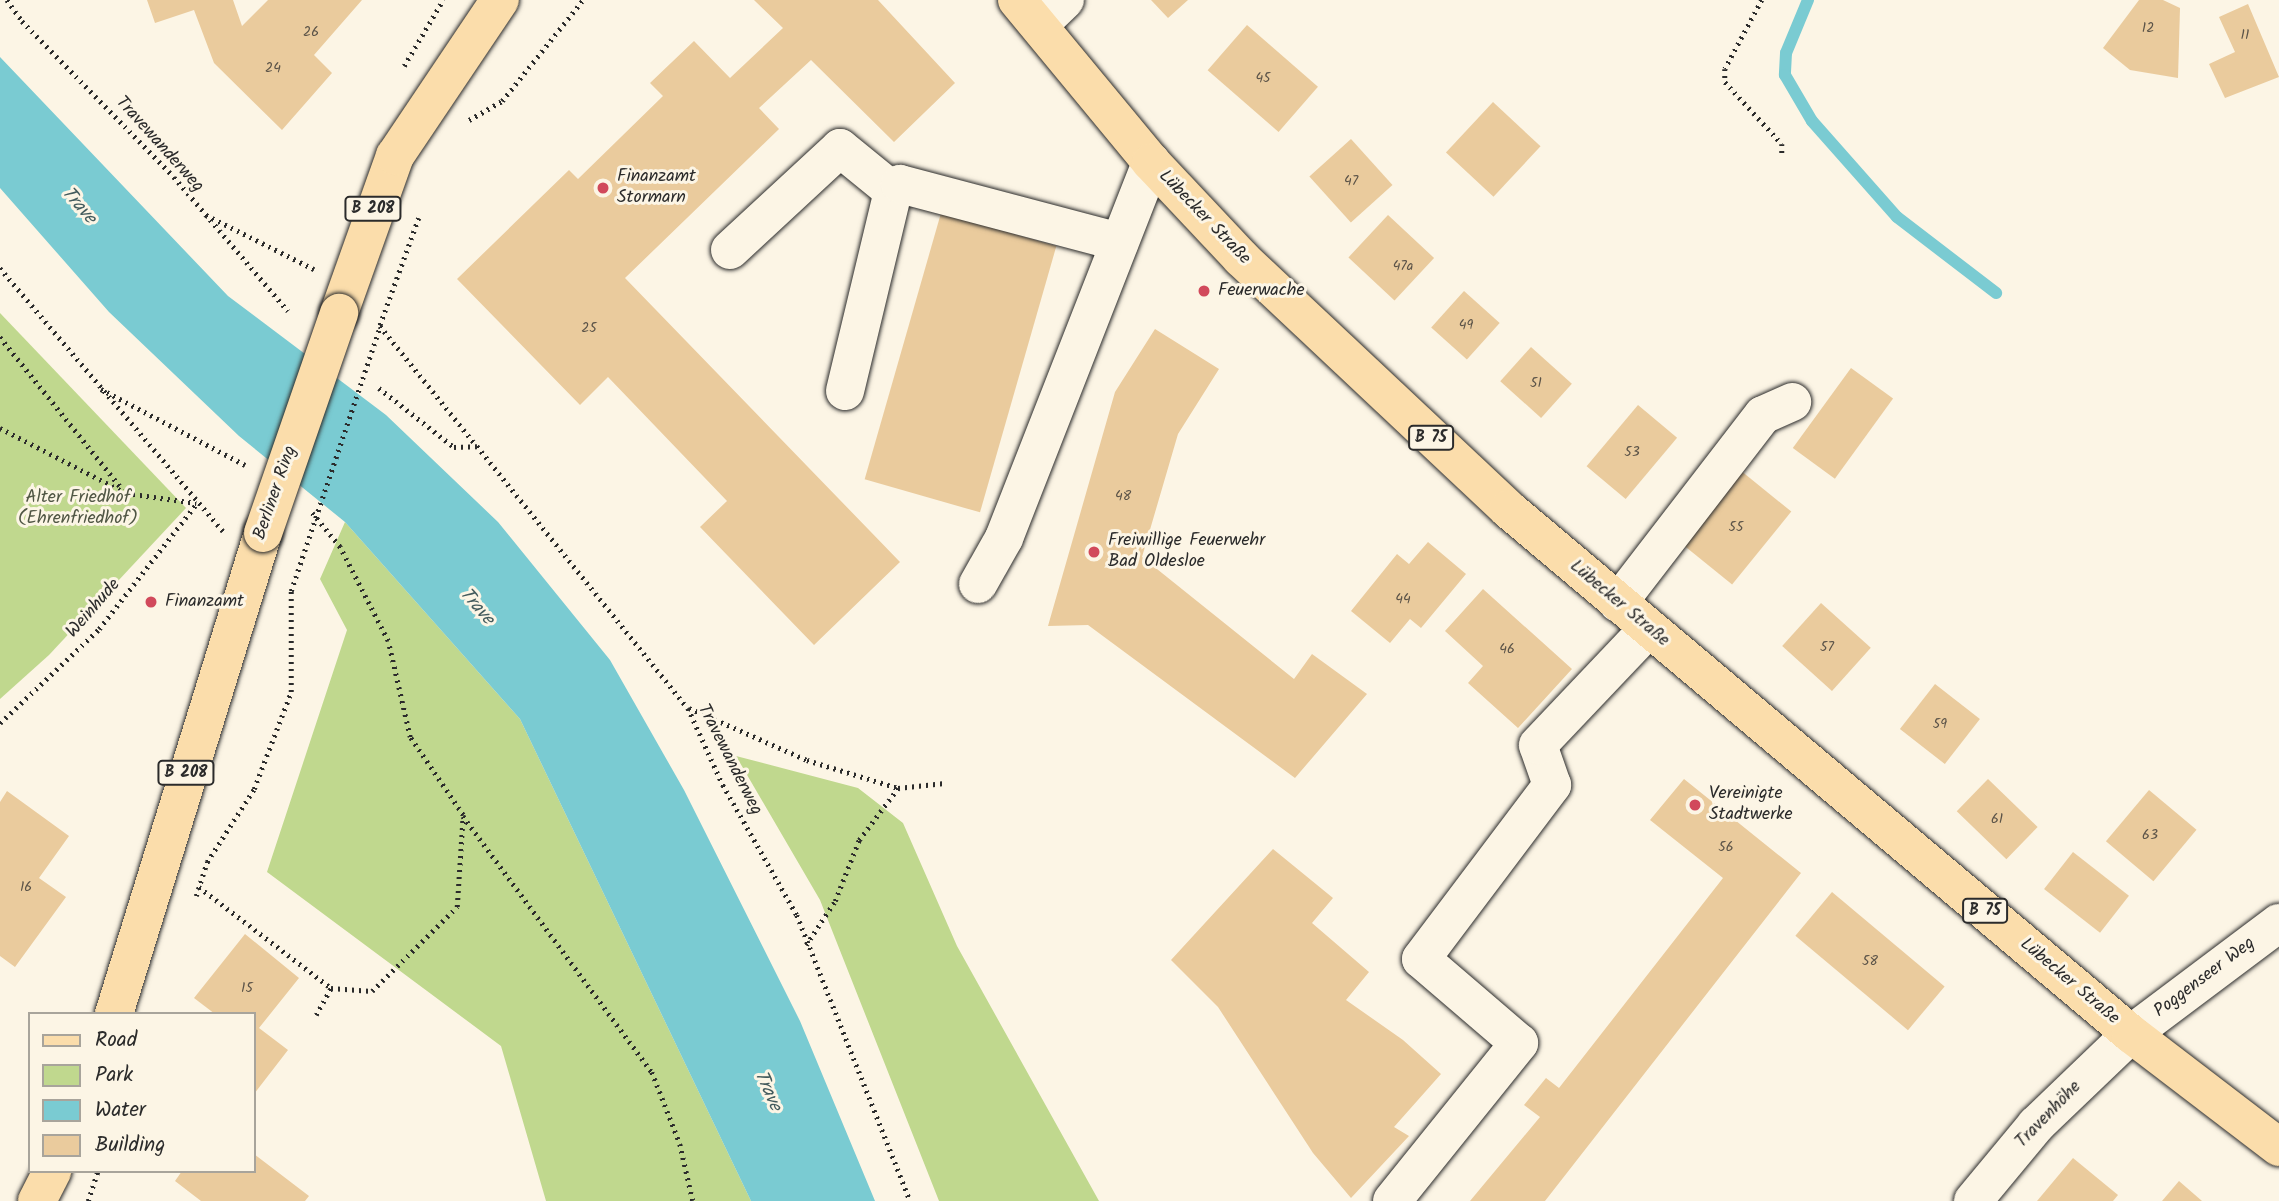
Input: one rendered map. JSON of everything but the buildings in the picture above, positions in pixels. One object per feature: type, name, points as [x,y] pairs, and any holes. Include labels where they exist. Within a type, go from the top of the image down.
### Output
[{"type":"main road","name":"Berliner Ring","points":[[115,1012],[245,535],[339,313],[395,156],[500,0]]},
{"type":"main road","name":"Lübecker Straße","points":[[1040,8],[1150,162],[1241,258],[1508,509],[2131,1034],[2279,1147]]},
{"type":"main road","points":[[37,1201],[51,1173]]},
{"type":"street","points":[[730,250],[840,148],[893,191]]},
{"type":"street","points":[[978,584],[1004,538],[1150,162]]},
{"type":"street","points":[[845,391],[893,191],[900,184],[1119,242]]},
{"type":"street","points":[[1618,603],[1763,415],[1792,402]]},
{"type":"street","points":[[1392,1201],[1519,1043],[1421,959],[1552,785],[1538,745],[1649,628]]},
{"type":"street","name":"Poggenseer Weg","points":[[2131,1034],[2279,923]]},
{"type":"street","name":"Travenhöhe","points":[[1973,1201],[2036,1125],[2131,1034]]},
{"type":"path","name":"Travewanderweg","points":[[7,0],[174,177],[201,213],[288,311]]},
{"type":"path","points":[[460,126],[502,101],[583,0]]},
{"type":"path","points":[[1762,0],[1725,69],[1725,82],[1782,144],[1782,157]]},
{"type":"path","points":[[194,900],[207,862],[254,789],[291,692],[291,591],[422,210]]},
{"type":"path","points":[[201,213],[318,271]]},
{"type":"path","points":[[0,268],[197,503],[245,535]]},
{"type":"path","name":"Travewanderweg","points":[[380,326],[688,708],[723,785],[797,915],[806,945],[910,1201]]},
{"type":"path","points":[[0,337],[126,493]]},
{"type":"path","points":[[379,388],[454,447],[477,446]]},
{"type":"path","points":[[101,389],[229,454]]},
{"type":"path","points":[[0,428],[126,493],[197,503]]},
{"type":"path","name":"Weinhude","points":[[0,723],[99,629],[197,503]]},
{"type":"path","points":[[307,507],[340,547],[388,641],[410,737],[463,815],[652,1072],[680,1144],[693,1201]]},
{"type":"path","points":[[688,708],[807,760],[898,788],[944,783]]},
{"type":"path","points":[[806,945],[835,901],[859,840],[898,788]]},
{"type":"path","points":[[199,887],[331,988],[372,991],[457,907],[463,815]]},
{"type":"path","points":[[316,1015],[331,988]]},
{"type":"path","points":[[88,1201],[97,1173]]},
{"type":"green space","name":"Alter Friedhof (Ehrenfriedhof)","points":[[0,313],[186,508],[49,655],[0,699]]},
{"type":"green space","points":[[345,522],[520,719],[751,1201],[546,1201],[501,1046],[267,872],[347,630],[320,579]]},
{"type":"green space","points":[[736,756],[858,788],[903,823],[957,946],[1099,1201],[939,1201],[820,900]]},
{"type":"water","name":"Trave","points":[[0,57],[228,296],[386,415],[498,522],[610,660],[684,790],[800,1021],[875,1201],[751,1201],[520,719],[345,522],[239,436],[109,312],[0,188]]},
{"type":"waterway","points":[[1808,0],[1786,53],[1785,75],[1812,121],[1897,217],[1996,293]]},
{"type":"place","name":"Finanzamt Stormarn","points":[[603,188]]},
{"type":"place","name":"Feuerwache","points":[[1204,291]]},
{"type":"place","name":"Freiwillige Feuerwehr Bad Oldesloe","points":[[1094,552]]},
{"type":"place","name":"Finanzamt","points":[[151,602]]},
{"type":"place","name":"Vereinigte Stadtwerke","points":[[1695,805]]}]
